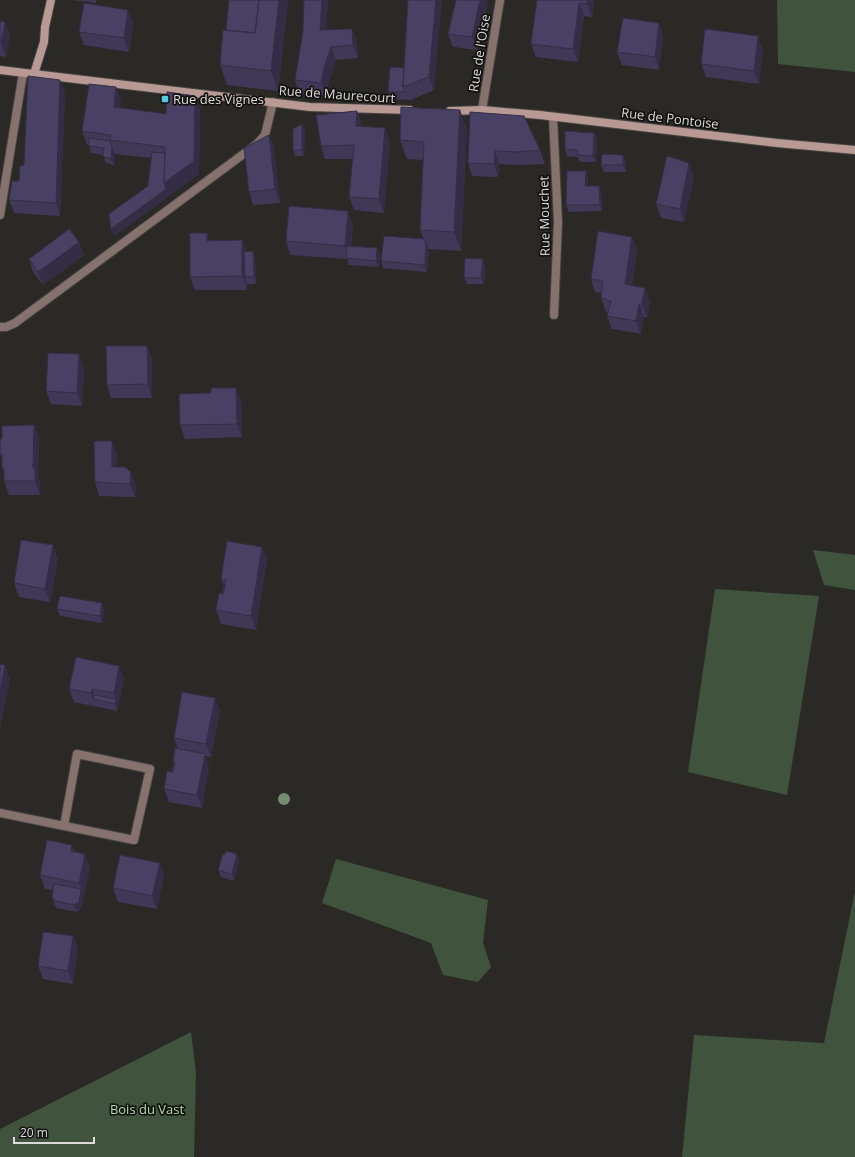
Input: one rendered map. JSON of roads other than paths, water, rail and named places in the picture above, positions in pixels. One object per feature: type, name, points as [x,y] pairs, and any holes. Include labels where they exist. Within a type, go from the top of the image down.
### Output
[{"type":"main road","points":[[34,74],[44,42],[45,26],[51,0]]},
{"type":"main road","name":"Rue de Maurecourt","points":[[0,70],[310,107],[415,110]]},
{"type":"main road","points":[[438,111],[482,110]]},
{"type":"main road","name":"Rue de Pontoise","points":[[482,110],[777,143],[855,150]]},
{"type":"street","name":"Rue de l'Oise","points":[[482,110],[500,0]]},
{"type":"street","points":[[0,215],[23,73]]},
{"type":"street","points":[[0,327],[6,327],[15,323],[257,144],[265,134],[273,102]]},
{"type":"street","name":"Rue Mouchet","points":[[553,117],[558,222],[554,316]]},
{"type":"street","points":[[0,813],[64,826],[134,840],[150,769],[77,754],[64,826]]},
{"type":"place","name":"Rue des Vignes","points":[[165,99]]},
{"type":"park label","name":"Bois du Vast","points":[[147,1109]]}]
